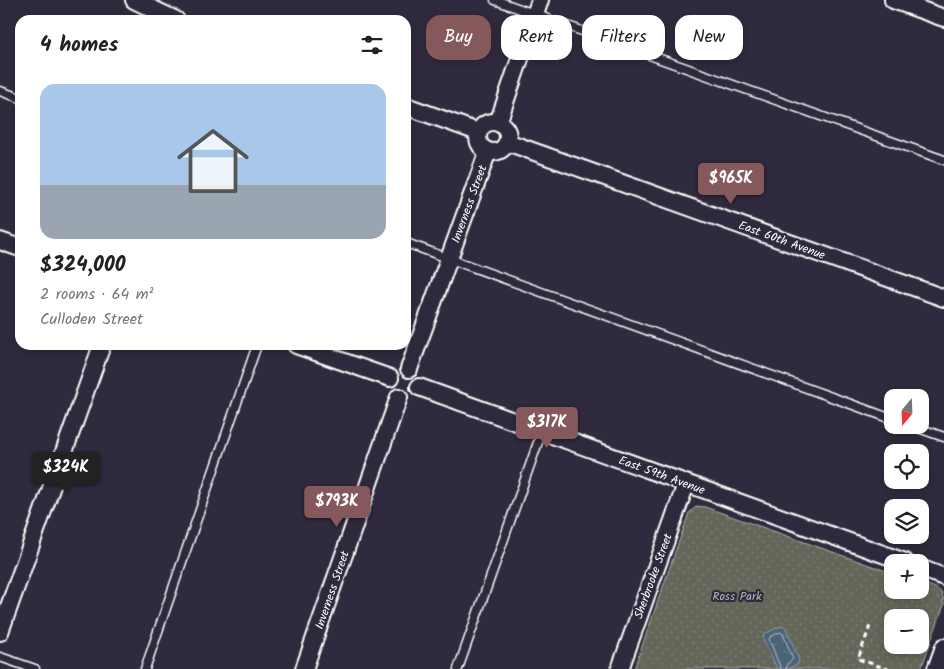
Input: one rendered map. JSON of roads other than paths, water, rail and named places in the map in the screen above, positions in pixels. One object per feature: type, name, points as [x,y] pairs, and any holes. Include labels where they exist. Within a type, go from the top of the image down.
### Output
[{"type":"street","points":[[134,0],[166,15]]},
{"type":"street","points":[[893,0],[944,18]]},
{"type":"street","points":[[498,123],[538,7]]},
{"type":"street","points":[[411,108],[478,132]]},
{"type":"street","points":[[489,122],[498,123],[507,132],[507,142],[497,152],[488,151],[480,145],[478,132],[484,124],[489,122]]},
{"type":"street","name":"East 60th Avenue","points":[[507,142],[944,298]]},
{"type":"street","name":"Inverness Street","points":[[409,369],[488,151]]},
{"type":"street","points":[[0,241],[15,246]]},
{"type":"street","points":[[0,632],[100,350]]},
{"type":"street","points":[[310,350],[390,378]]},
{"type":"street","points":[[409,369],[416,374],[419,387],[409,397],[399,397],[392,392],[389,383],[390,378],[396,370],[409,369]]},
{"type":"street","name":"East 59th Avenue","points":[[419,387],[884,555]]},
{"type":"street","name":"Inverness Street","points":[[304,669],[399,397]]},
{"type":"street","name":"Sherbrooke Street","points":[[620,669],[686,484]]},
{"type":"street","points":[[929,571],[944,577]]},
{"type":"street","points":[[936,669],[944,647]]},
{"type":"lane","points":[[495,0],[538,7],[944,160]]},
{"type":"lane","points":[[0,91],[15,96]]},
{"type":"lane","points":[[411,245],[884,416]]},
{"type":"lane","points":[[145,669],[255,350]]},
{"type":"lane","points":[[458,669],[542,431]]},
{"type":"lane","points":[[929,432],[944,438]]},
{"type":"lane","points":[[0,657],[35,669]]},
{"type":"water","points":[[781,626],[786,628],[799,660],[798,664],[787,669],[777,669],[763,639],[764,634]]},
{"type":"park label","name":"Ross Park","points":[[737,596]]}]
